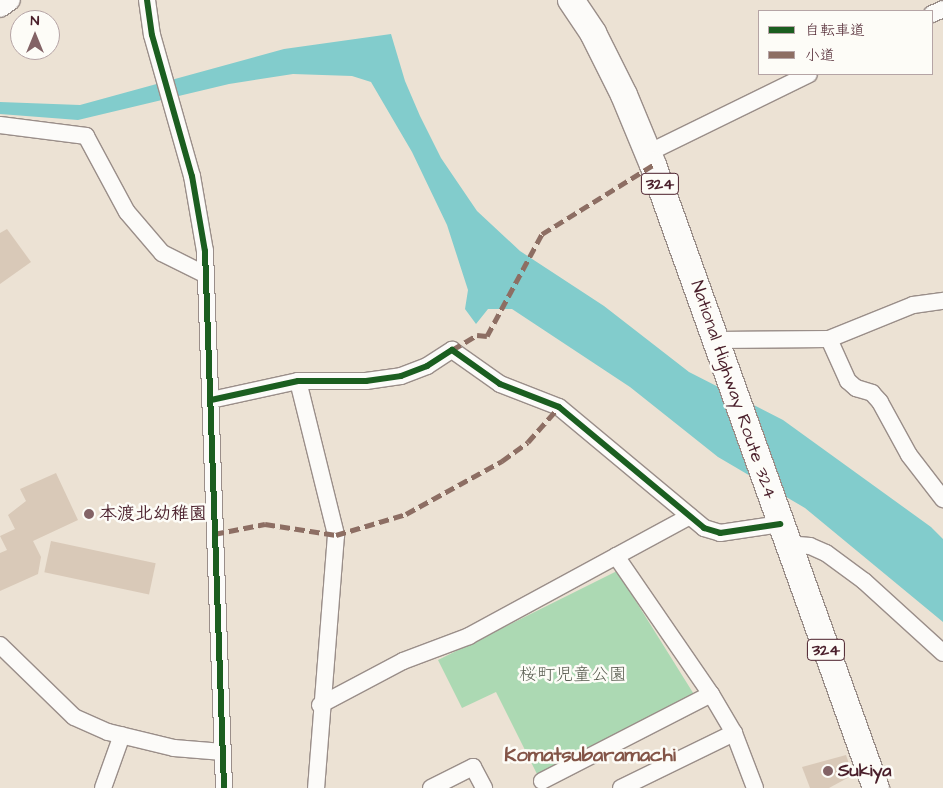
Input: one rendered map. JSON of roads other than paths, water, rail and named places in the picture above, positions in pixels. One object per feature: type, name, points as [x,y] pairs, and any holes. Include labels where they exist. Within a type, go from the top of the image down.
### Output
[{"type":"highway","name":"National Highway Route 324","points":[[571,0],[593,33],[648,153],[876,788]]},
{"type":"street","points":[[0,6],[10,0]]},
{"type":"street","points":[[147,0],[163,75],[192,176],[206,275],[224,788]]},
{"type":"street","points":[[648,153],[808,75]]},
{"type":"street","points":[[0,125],[86,136],[127,212],[162,253],[206,275]]},
{"type":"street","points":[[716,340],[829,339],[913,305],[943,301]]},
{"type":"street","points":[[829,339],[848,381],[856,388],[872,393],[880,402],[909,455],[943,499]]},
{"type":"street","points":[[211,400],[298,381],[366,381],[401,376],[427,366],[452,350],[500,384],[559,407],[704,528],[720,533],[781,527],[810,546],[826,553],[864,581],[943,653]]},
{"type":"street","points":[[298,381],[336,535],[320,705],[316,788]]},
{"type":"street","points":[[320,705],[403,661],[469,636],[690,516]]},
{"type":"street","points":[[616,556],[711,694],[734,732],[756,788]]},
{"type":"street","points":[[0,645],[74,717],[122,735],[174,748],[224,752]]},
{"type":"street","points":[[542,781],[711,694]]},
{"type":"street","points":[[621,788],[734,732]]},
{"type":"street","points":[[103,788],[122,735]]},
{"type":"street","points":[[431,788],[474,767],[484,788]]},
{"type":"water","points":[[391,34],[405,81],[420,116],[441,158],[477,211],[520,251],[604,306],[689,372],[783,420],[931,527],[943,539],[943,622],[805,508],[718,457],[630,387],[512,309],[488,309],[476,324],[465,309],[468,290],[447,225],[412,152],[371,82],[352,76],[293,74],[229,84],[78,120],[0,114],[0,102],[80,105],[284,49]]},
{"type":"place","name":"本渡北幼稚園","points":[[89,514]]},
{"type":"place","name":"Sukiya","points":[[828,771]]},
{"type":"district","name":"Komatsubaramachi","points":[[590,755]]},
{"type":"park label","name":"桜町児童公園","points":[[573,675]]}]
